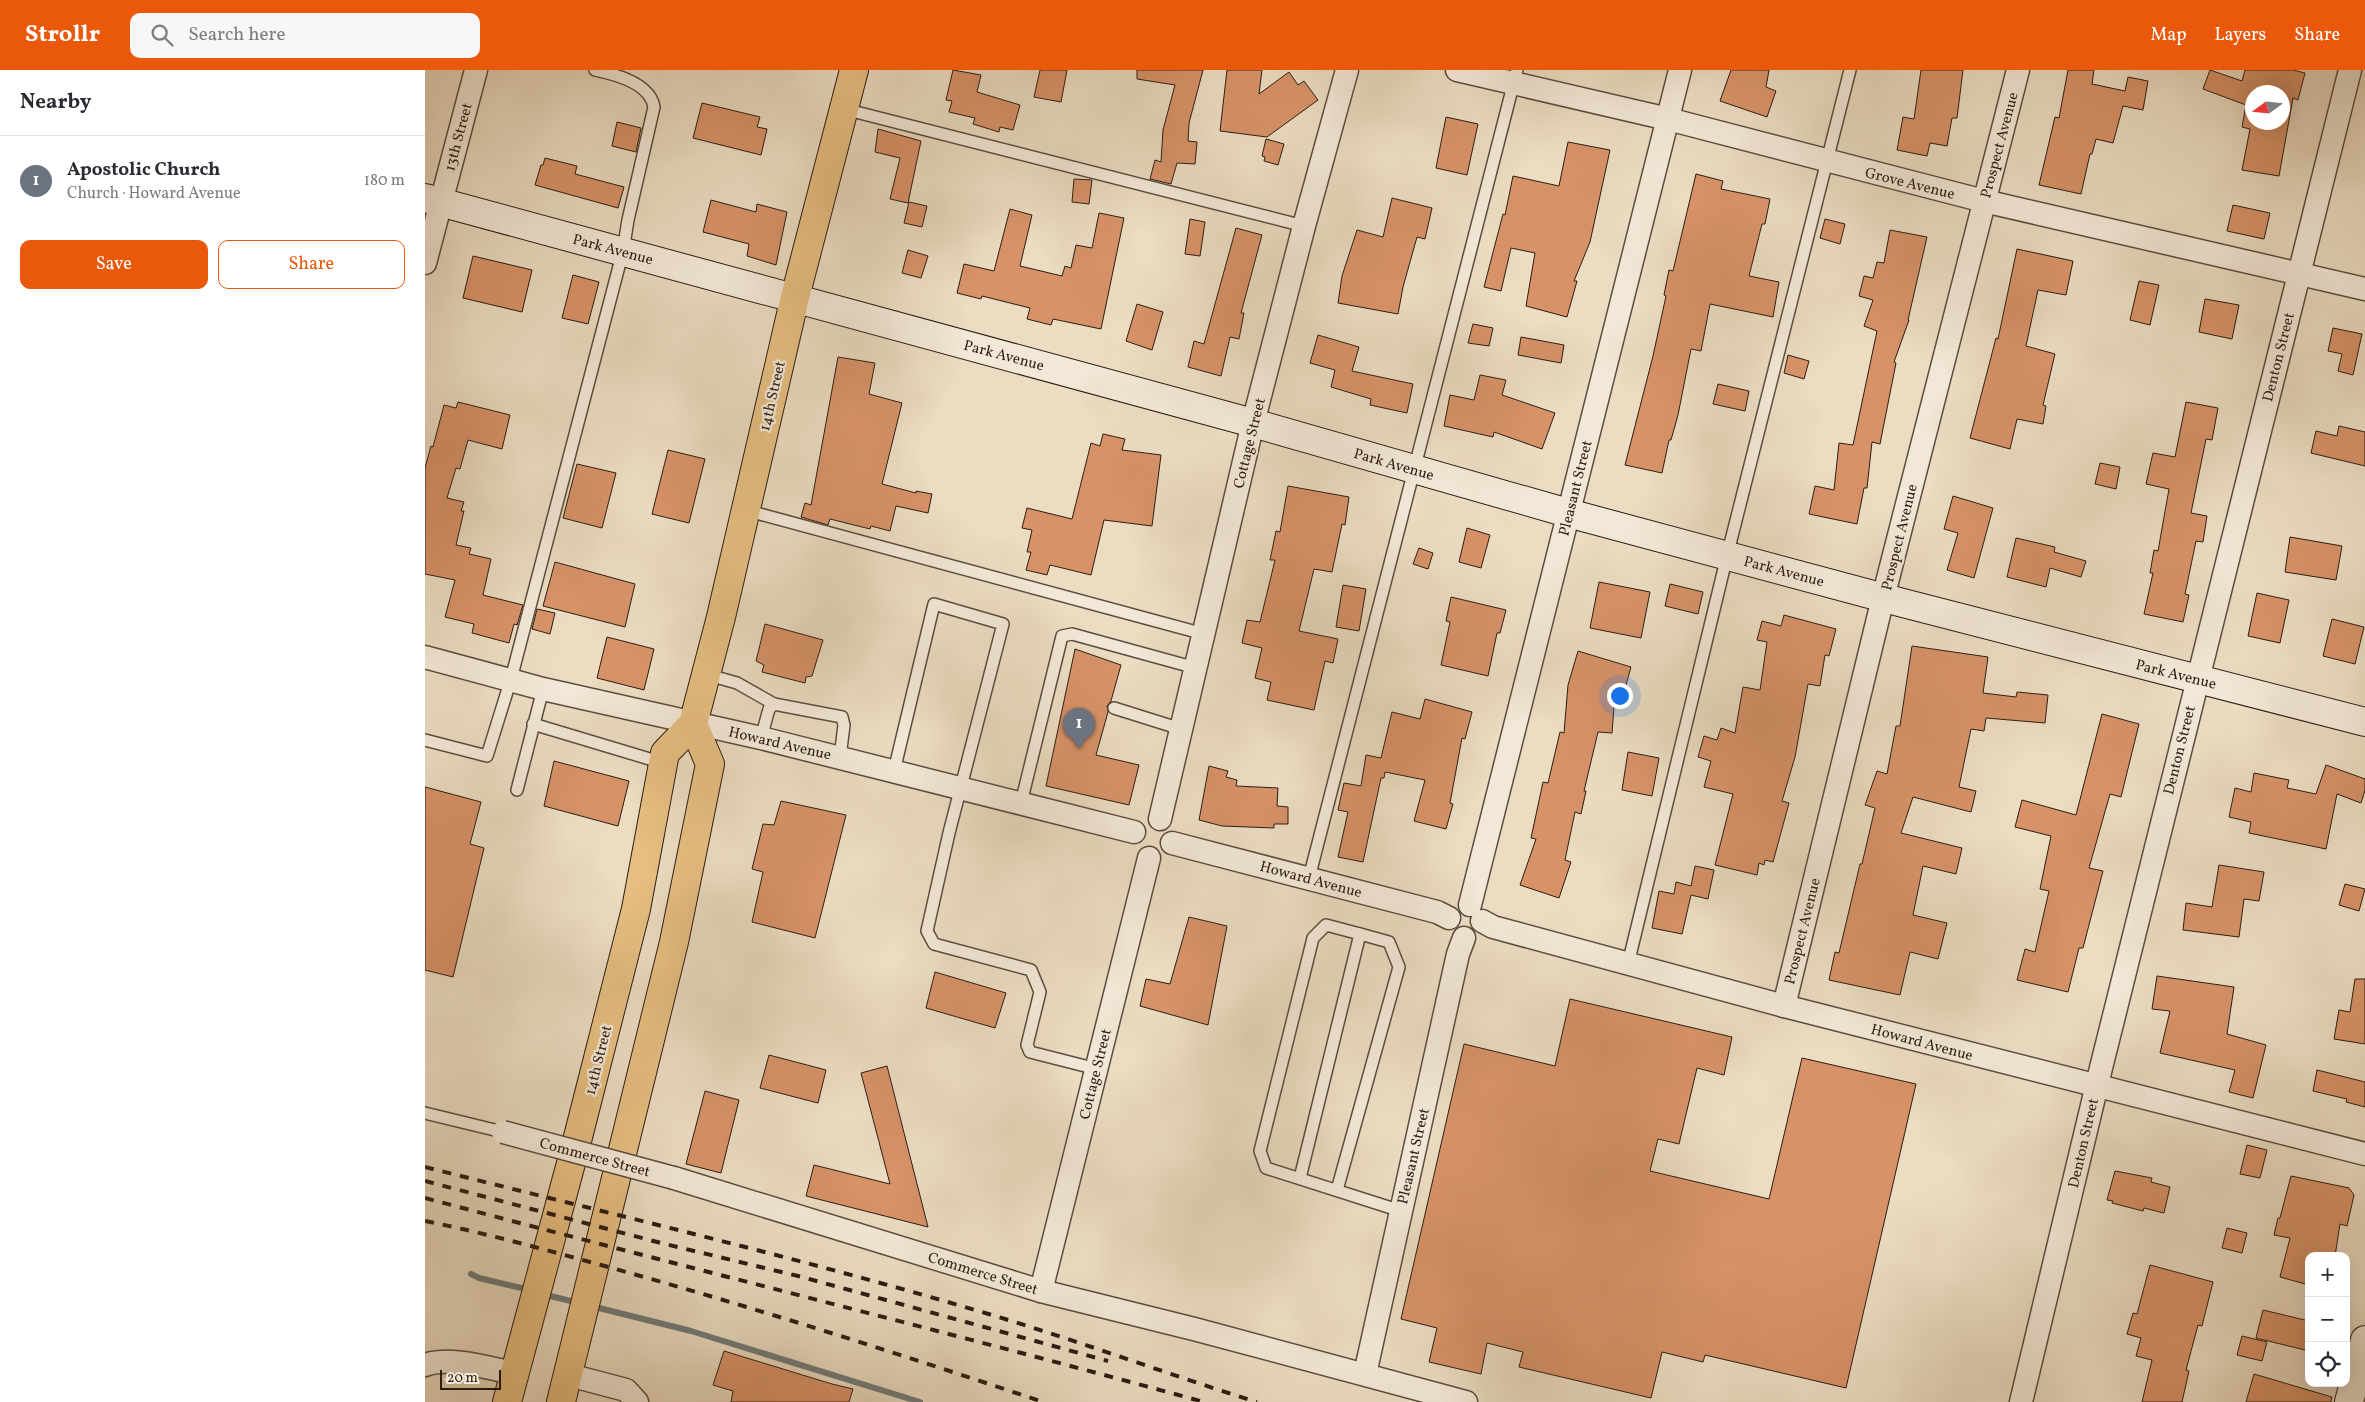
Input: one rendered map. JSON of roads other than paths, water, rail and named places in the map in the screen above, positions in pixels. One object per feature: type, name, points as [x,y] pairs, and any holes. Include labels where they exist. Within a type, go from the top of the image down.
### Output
[{"type":"main road","name":"14th Street","points":[[507,1402],[513,1373],[579,1137],[635,909],[665,753],[693,724],[795,297],[854,70]]},
{"type":"main road","points":[[561,1402],[569,1376],[590,1280],[674,942],[710,764],[693,724]]},
{"type":"street","name":"13th Street","points":[[425,263],[433,200],[476,70]]},
{"type":"street","name":"Cottage Street","points":[[1160,819],[1253,424],[1304,226],[1347,70]]},
{"type":"street","name":"Grove Avenue","points":[[1457,70],[1515,77],[1667,119],[1984,201],[2299,272],[2365,289]]},
{"type":"street","name":"Pleasant Street","points":[[1476,913],[1568,513],[1680,70]]},
{"type":"street","name":"Prospect Avenue","points":[[1784,1006],[1883,598],[2018,70]]},
{"type":"street","name":"Denton Street","points":[[2021,1402],[2096,1087],[2350,70]]},
{"type":"street","name":"Park Avenue","points":[[433,200],[795,297],[1727,556],[2365,722]]},
{"type":"street","name":"Howard Avenue","points":[[425,658],[511,679],[543,689],[761,738],[1134,832]]},
{"type":"street","points":[[1147,818],[1160,819],[1169,826],[1172,832],[1172,843],[1168,851],[1162,856],[1149,858],[1138,851],[1134,845],[1134,832],[1141,822],[1147,818]]},
{"type":"street","name":"Howard Avenue","points":[[1172,843],[1437,912],[1449,918]]},
{"type":"street","name":"Cottage Street","points":[[1041,1291],[1149,858]]},
{"type":"street","points":[[1464,905],[1476,913],[1479,932],[1475,936],[1464,938],[1453,934],[1450,929],[1449,918],[1455,909],[1464,905]]},
{"type":"street","name":"Howard Avenue","points":[[1476,913],[1493,927],[1628,964],[2096,1087],[2365,1154]]},
{"type":"street","name":"Pleasant Street","points":[[1365,1374],[1458,954],[1464,938]]},
{"type":"street","name":"Commerce Street","points":[[503,1132],[674,1178],[1041,1291],[1194,1329],[1466,1402]]},
{"type":"street","points":[[2349,1402],[2365,1340]]},
{"type":"street","points":[[425,1366],[434,1362],[447,1362],[513,1373]]},
{"type":"street","points":[[569,1376],[626,1390],[637,1402]]},
{"type":"lane","points":[[425,740],[487,756],[511,679],[623,251],[628,220],[654,107],[653,100],[647,92],[636,85],[610,73],[595,70]]},
{"type":"lane","points":[[1628,964],[1727,556],[1850,70]]},
{"type":"lane","points":[[1309,878],[1515,77]]},
{"type":"lane","points":[[844,109],[1304,226]]},
{"type":"lane","points":[[745,510],[1204,634]]},
{"type":"lane","points":[[894,771],[934,604],[1003,624],[960,788],[927,931],[934,944],[1031,970],[1040,992],[1027,1045],[1030,1052],[1097,1069]]},
{"type":"lane","points":[[1021,803],[1063,636],[1072,634],[1195,668]]},
{"type":"lane","points":[[705,674],[737,683],[774,704],[842,718],[844,725],[840,758]]},
{"type":"lane","points":[[517,790],[543,689]]},
{"type":"lane","points":[[761,738],[769,709],[774,704]]},
{"type":"lane","points":[[1114,708],[1181,729]]},
{"type":"lane","points":[[533,724],[663,763]]},
{"type":"lane","points":[[1337,1190],[1399,967],[1389,942],[1326,925],[1313,938],[1260,1151],[1265,1168],[1401,1211]]},
{"type":"lane","points":[[1300,1178],[1359,934]]},
{"type":"lane","points":[[425,1113],[503,1132]]},
{"type":"waterway","points":[[471,1274],[479,1278],[530,1290]]},
{"type":"waterway","points":[[542,1294],[579,1303]]},
{"type":"waterway","points":[[591,1306],[691,1331],[920,1402]]},
{"type":"railway","points":[[425,1167],[716,1240],[933,1298],[1037,1329],[1257,1402]]},
{"type":"railway","points":[[425,1181],[661,1243],[802,1277],[1108,1361]]},
{"type":"railway","points":[[425,1198],[1204,1402]]},
{"type":"railway","points":[[425,1221],[536,1247],[768,1313],[1043,1402]]},
{"type":"place","name":"Apostolic Church","points":[[1079,749]]}]
